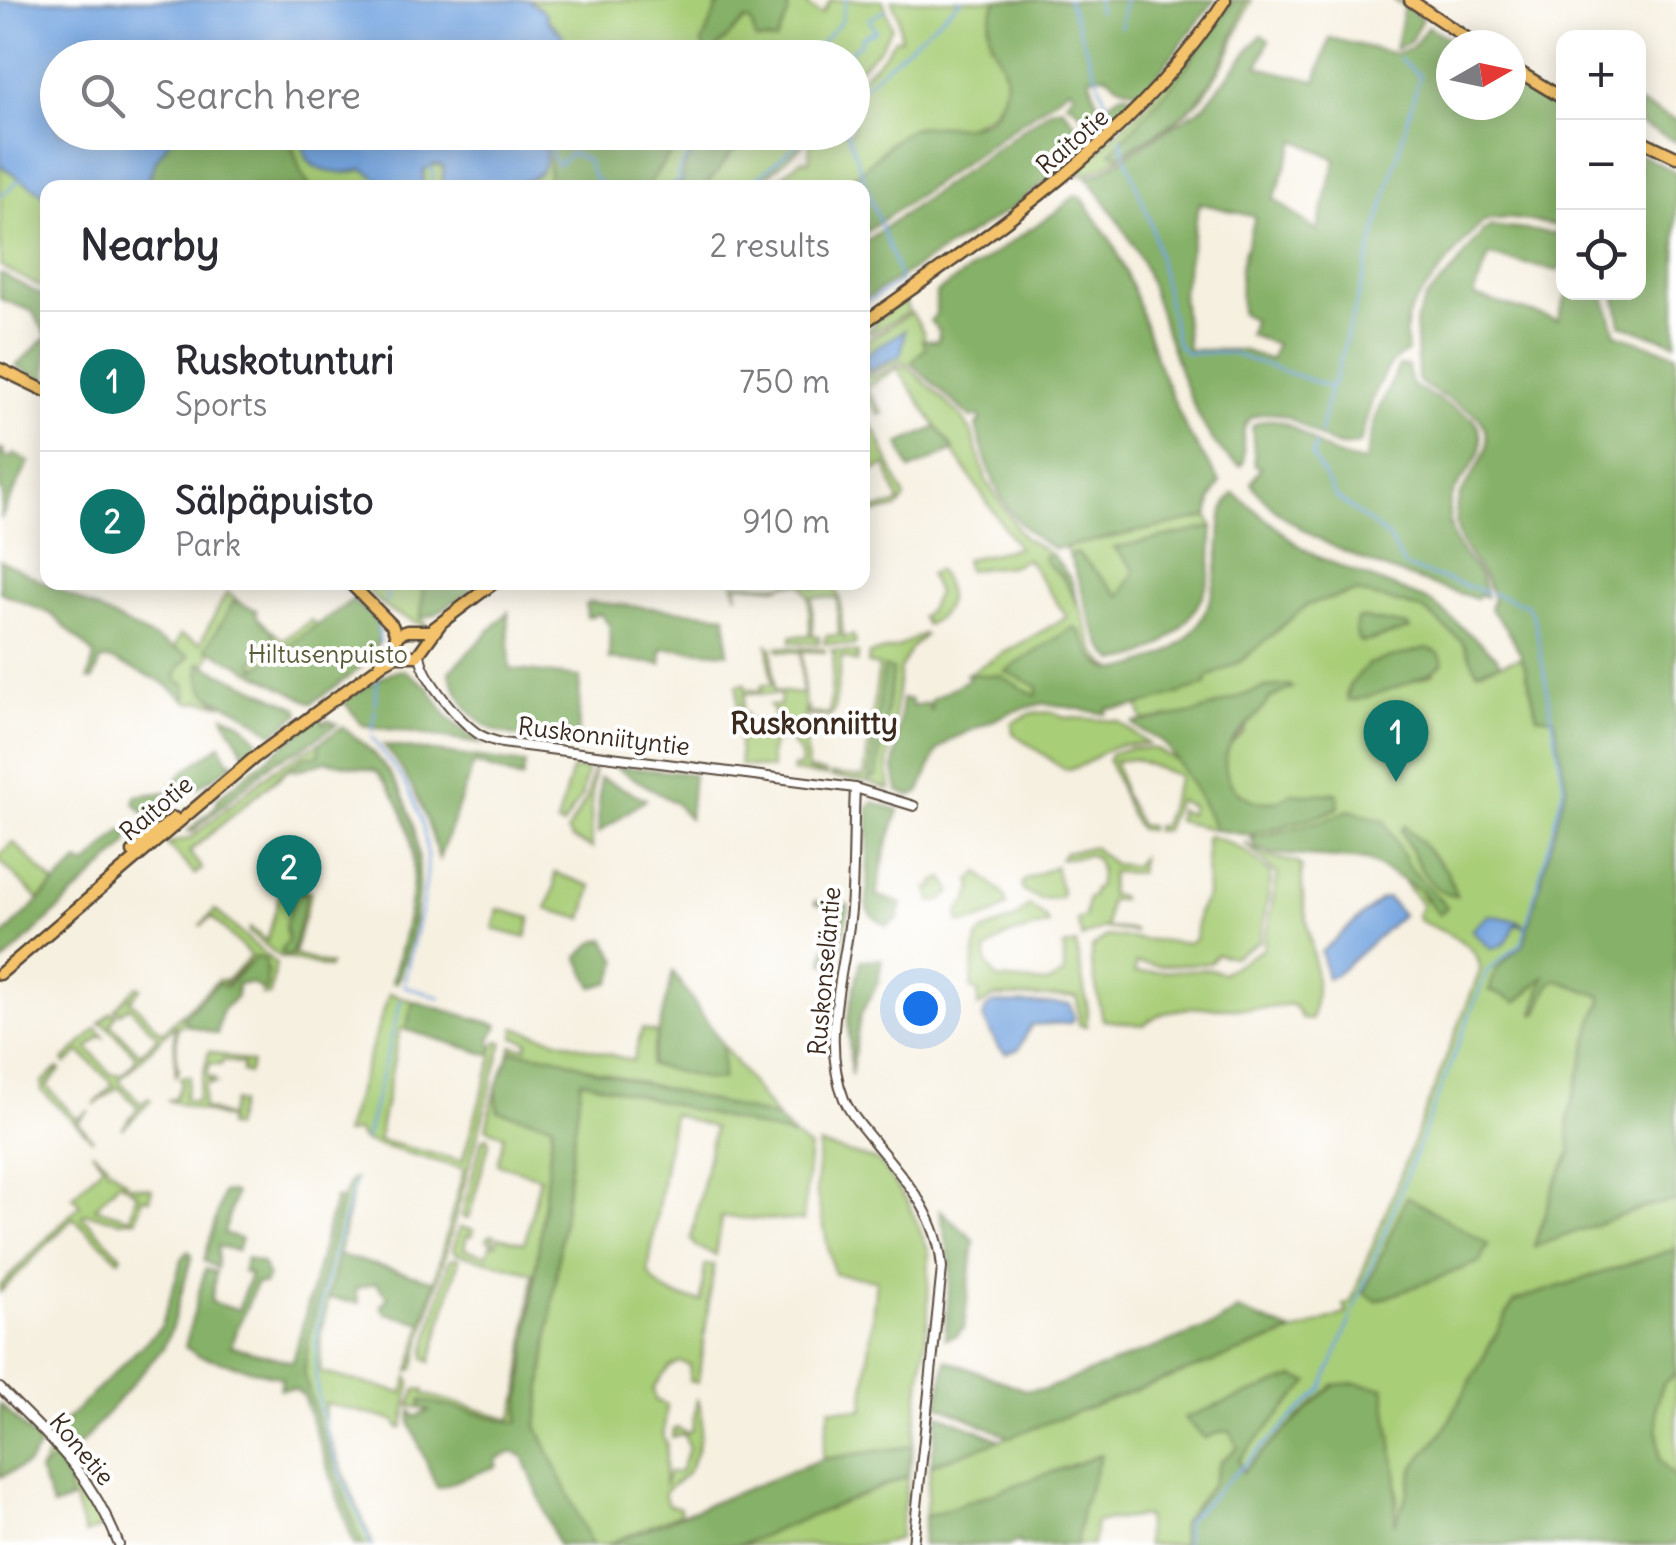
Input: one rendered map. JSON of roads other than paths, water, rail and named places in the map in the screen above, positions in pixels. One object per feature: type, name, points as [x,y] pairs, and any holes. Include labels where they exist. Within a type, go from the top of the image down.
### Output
[{"type":"main road","name":"Raitotie","points":[[870,318],[1026,206],[1113,134],[1167,77],[1225,0]]},
{"type":"main road","points":[[1410,0],[1455,30]]},
{"type":"main road","points":[[1526,76],[1556,94]]},
{"type":"main road","points":[[1646,143],[1676,157]]},
{"type":"main road","name":"Raitotie","points":[[870,311],[918,284]]},
{"type":"main road","points":[[0,369],[40,388]]},
{"type":"main road","points":[[357,590],[392,626],[396,651],[406,658],[421,650],[442,623]]},
{"type":"main road","points":[[396,640],[403,632],[427,632],[485,590]]},
{"type":"main road","points":[[379,612],[422,639],[421,650]]},
{"type":"main road","name":"Raitotie","points":[[373,670],[396,640]]},
{"type":"main road","name":"Raitotie","points":[[0,974],[154,834],[373,670],[391,658],[406,658]]},
{"type":"street","name":"Ruskonniityntie","points":[[421,650],[421,662],[432,680],[465,724],[483,737],[502,743],[855,788],[914,806]]},
{"type":"street","name":"Ruskonniityntie","points":[[406,658],[432,680]]},
{"type":"street","name":"Ruskonseläntie","points":[[855,788],[851,908],[834,1032],[836,1072],[844,1100],[855,1118],[927,1210],[937,1236],[942,1268],[913,1545]]},
{"type":"street","name":"Konetie","points":[[0,1388],[76,1464],[94,1489],[120,1545]]},
{"type":"water","points":[[0,0],[528,0],[546,13],[547,20],[564,40],[40,40],[40,150],[163,150],[148,180],[40,180],[40,191],[0,165]]},
{"type":"water","points":[[305,150],[546,150],[543,167],[528,180],[443,180],[444,167],[437,164],[424,169],[423,180],[380,180],[363,169],[319,169],[307,158]]},
{"type":"water","points":[[905,330],[901,355],[870,370],[870,352]]},
{"type":"water","points":[[1388,898],[1402,915],[1327,979],[1321,952],[1380,900]]},
{"type":"water","points":[[1489,915],[1519,921],[1526,927],[1516,923],[1504,943],[1491,949],[1472,930]]},
{"type":"water","points":[[994,1003],[1070,1004],[1074,1018],[1070,1023],[1031,1025],[1019,1049],[1006,1054],[983,1018],[986,1008]]},
{"type":"waterway","points":[[824,40],[841,22],[846,0]]},
{"type":"waterway","points":[[870,80],[961,0]]},
{"type":"waterway","points":[[1068,0],[1114,123]]},
{"type":"waterway","points":[[1098,0],[1098,12]]},
{"type":"waterway","points":[[1121,28],[1124,0]]},
{"type":"waterway","points":[[862,40],[876,31],[869,19],[886,10]]},
{"type":"waterway","points":[[1330,387],[1420,75],[1399,59]]},
{"type":"waterway","points":[[1120,137],[1125,153]]},
{"type":"waterway","points":[[552,150],[550,154],[558,165],[571,153],[587,160],[597,180]]},
{"type":"waterway","points":[[680,180],[677,174],[692,150]]},
{"type":"waterway","points":[[754,180],[790,150]]},
{"type":"waterway","points":[[854,150],[864,180]]},
{"type":"waterway","points":[[1126,157],[1151,224],[1177,344],[1186,353],[1230,353],[1330,387],[1320,433]]},
{"type":"waterway","points":[[428,166],[433,171],[432,180]]},
{"type":"waterway","points":[[0,197],[20,179]]},
{"type":"waterway","points":[[870,195],[901,281],[870,300]]},
{"type":"waterway","points":[[1316,445],[1312,456],[1336,497],[1387,536],[1405,567],[1486,592]]},
{"type":"waterway","points":[[348,590],[377,621],[380,643]]},
{"type":"waterway","points":[[386,602],[387,590]]},
{"type":"waterway","points":[[1354,1310],[1487,971],[1522,943],[1564,786],[1535,621],[1527,605],[1490,593]]},
{"type":"waterway","points":[[375,704],[378,676]]},
{"type":"waterway","points":[[373,731],[375,710]]},
{"type":"waterway","points":[[372,737],[408,789],[426,840],[425,888],[404,986],[441,998]]},
{"type":"waterway","points":[[365,1141],[401,1000]]},
{"type":"waterway","points":[[354,1182],[324,1294],[316,1380],[330,1443],[371,1545]]},
{"type":"waterway","points":[[1185,1545],[1186,1521],[1322,1389],[1352,1315]]},
{"type":"place","name":"Ruskotunturi","points":[[1396,782]]},
{"type":"place","name":"Sälpäpuisto","points":[[289,917]]},
{"type":"district","name":"Ruskonniitty","points":[[814,724]]},
{"type":"park label","name":"Hiltusenpuisto","points":[[328,654]]}]
